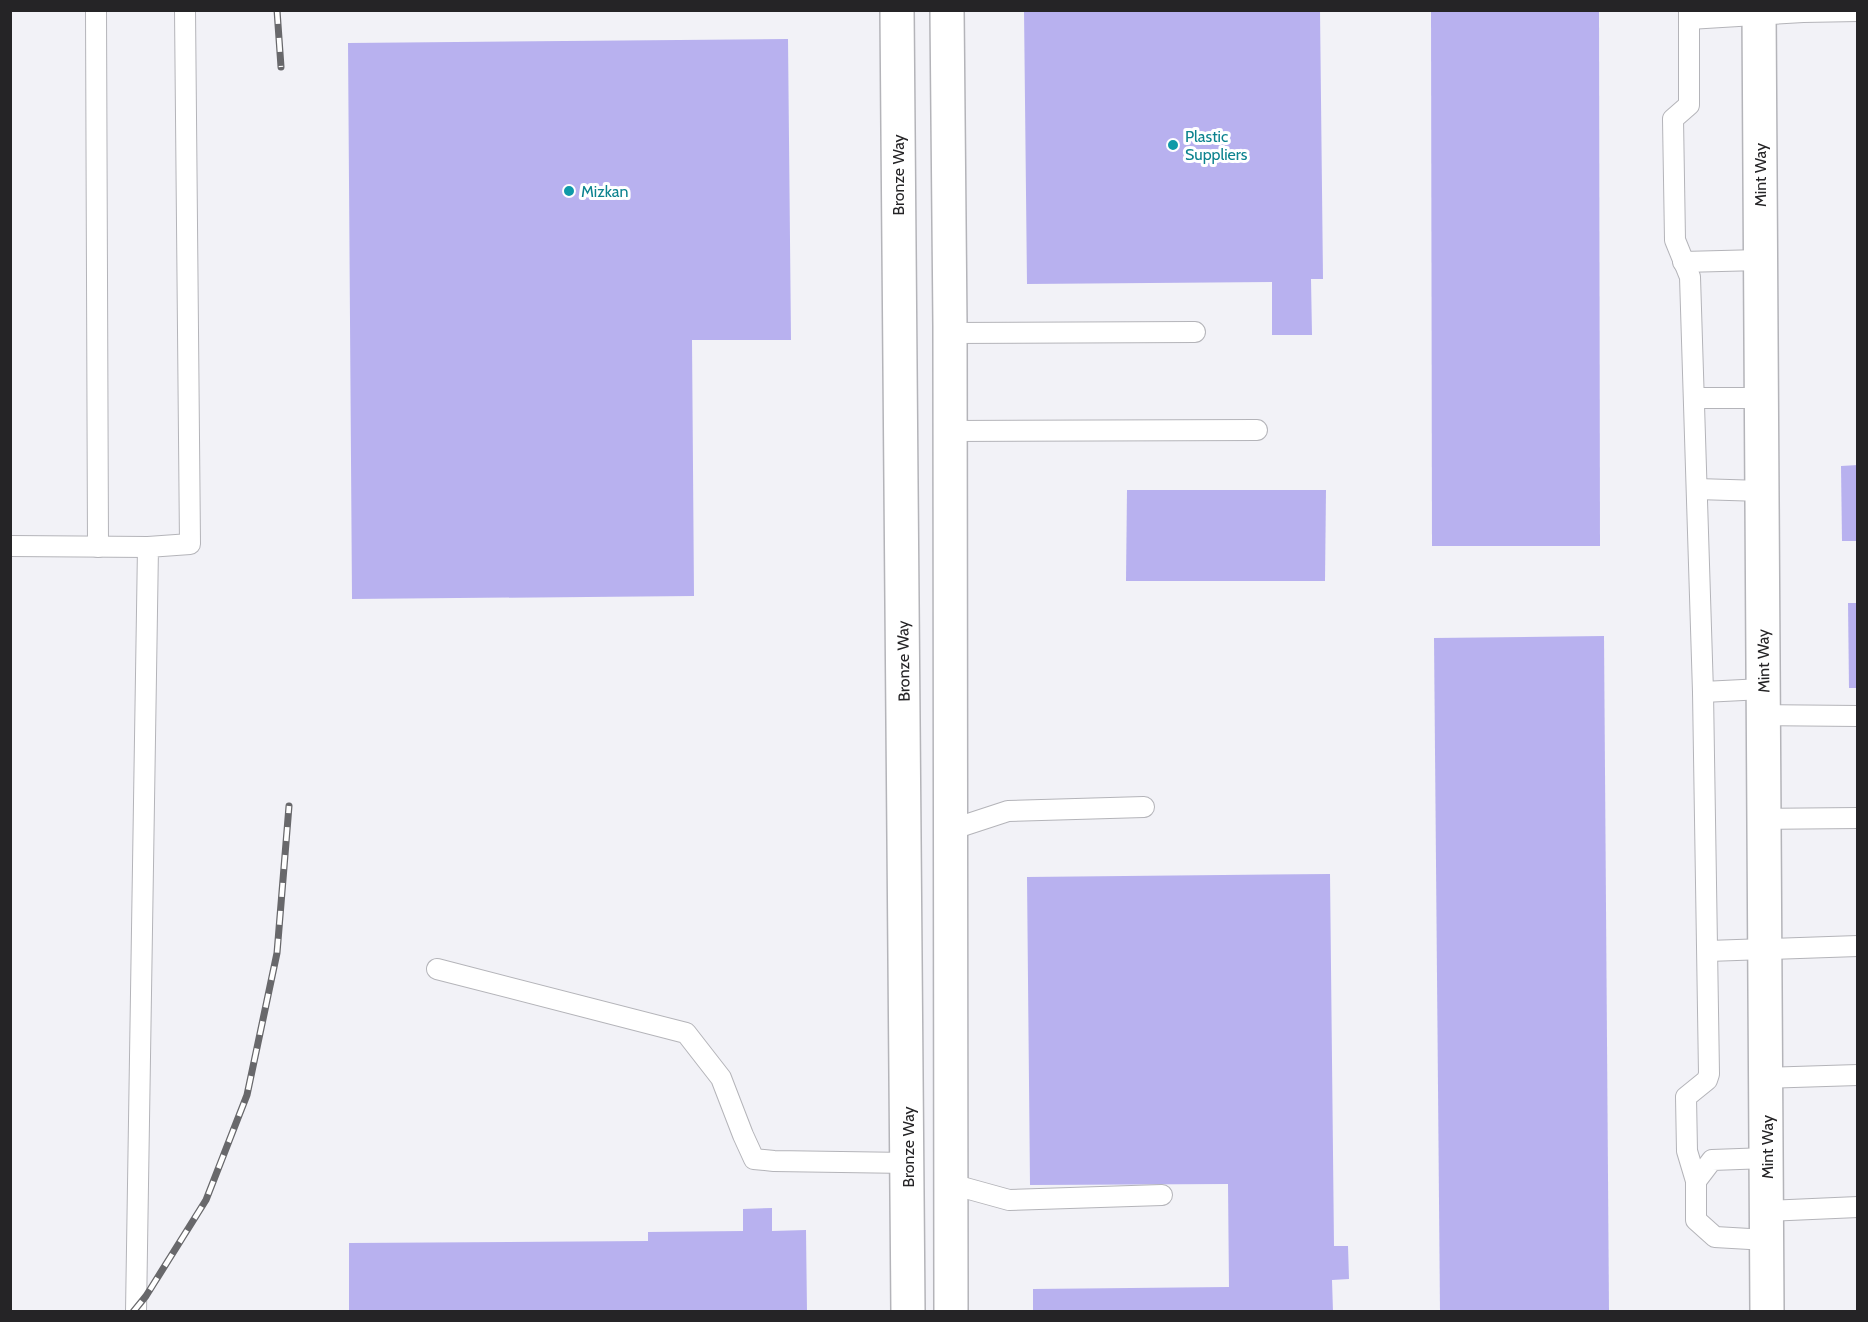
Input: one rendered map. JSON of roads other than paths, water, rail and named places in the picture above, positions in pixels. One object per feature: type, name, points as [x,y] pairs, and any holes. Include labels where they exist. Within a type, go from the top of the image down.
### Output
[{"type":"street","name":"Bronze Way","points":[[897,10],[908,1311]]},
{"type":"street","points":[[947,10],[950,333],[951,1311]]},
{"type":"street","name":"Mint Way","points":[[1759,12],[1767,1311]]},
{"type":"street","points":[[899,330],[950,333]]},
{"type":"street","points":[[908,1174],[951,1184]]},
{"type":"lane","points":[[96,10],[98,547]]},
{"type":"lane","points":[[10,546],[148,547],[190,544],[185,10]]},
{"type":"lane","points":[[1857,11],[1689,15],[1689,105],[1673,119],[1675,240],[1690,277],[1703,692],[1710,1074],[1707,1080],[1686,1097],[1687,1151],[1696,1181],[1696,1220],[1715,1237],[1857,1207]]},
{"type":"lane","points":[[1683,262],[1760,260]]},
{"type":"lane","points":[[950,333],[1196,332]]},
{"type":"lane","points":[[1694,398],[1761,398]]},
{"type":"lane","points":[[950,430],[1257,430]]},
{"type":"lane","points":[[1697,489],[1762,490]]},
{"type":"lane","points":[[136,1311],[148,547]]},
{"type":"lane","points":[[1703,692],[1857,716]]},
{"type":"lane","points":[[951,830],[1008,811],[1144,807]]},
{"type":"lane","points":[[1765,819],[1857,818]]},
{"type":"lane","points":[[1708,951],[1857,946]]},
{"type":"lane","points":[[437,969],[686,1033],[721,1078],[754,1159],[908,1174]]},
{"type":"lane","points":[[1766,1078],[1857,1076]]},
{"type":"lane","points":[[1696,1181],[1712,1160],[1767,1158]]},
{"type":"lane","points":[[951,1184],[1009,1200],[1162,1195]]},
{"type":"railway","points":[[277,10],[281,67]]},
{"type":"railway","points":[[133,1312],[146,1296],[206,1200],[247,1095],[277,953],[289,806]]},
{"type":"place","name":"Plastic Suppliers","points":[[1173,145]]},
{"type":"place","name":"Mizkan","points":[[569,191]]}]
